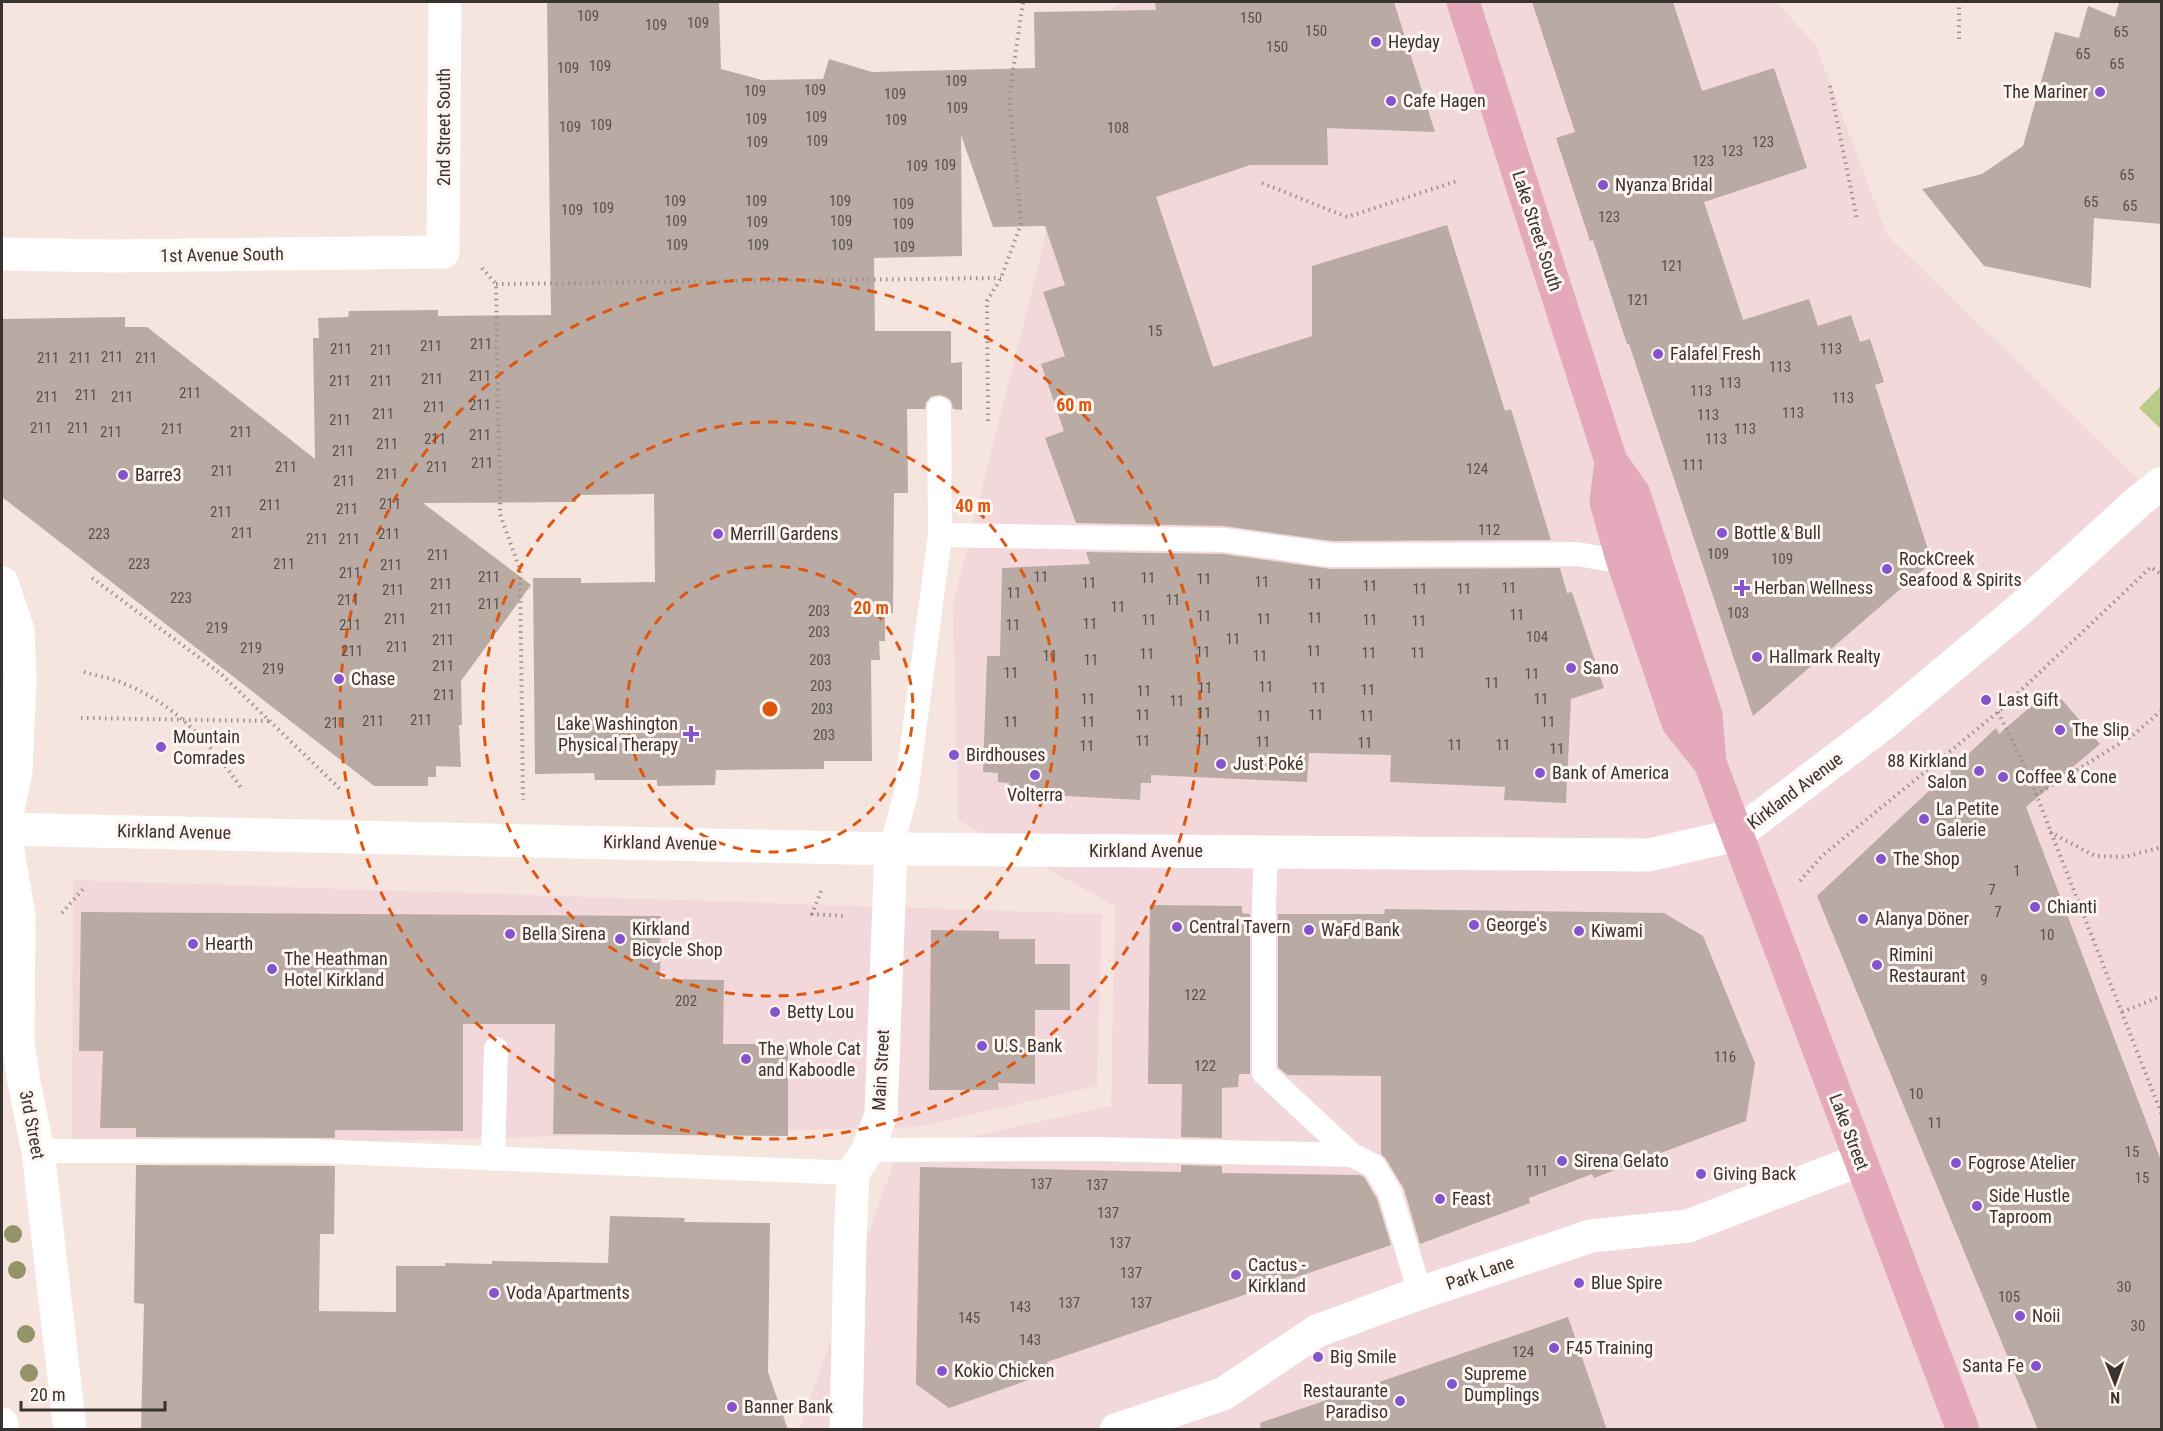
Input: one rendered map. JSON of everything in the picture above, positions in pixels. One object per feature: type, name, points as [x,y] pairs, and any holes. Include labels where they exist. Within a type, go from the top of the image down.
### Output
[{"type":"main road","name":"Lake Street South","points":[[1463,2],[1611,461],[1634,494],[1703,704],[1710,763],[1736,835]]},
{"type":"main road","name":"Lake Street South","points":[[1611,461],[1606,502],[1623,562],[1678,723],[1710,763]]},
{"type":"main road","name":"Lake Street","points":[[1736,835],[1963,1430]]},
{"type":"street","name":"2nd Street South","points":[[442,252],[445,2]]},
{"type":"street","name":"1st Avenue South","points":[[2,254],[113,256],[442,252]]},
{"type":"street","name":"Kirkland Avenue","points":[[2,831],[891,849],[1649,855],[1736,835],[1883,724],[2154,500]]},
{"type":"street","points":[[2,584],[18,630],[20,679],[16,771],[2,831]]},
{"type":"street","name":"3rd Street","points":[[2,831],[19,916],[18,1043],[38,1152],[70,1430]]},
{"type":"street","name":"Main Street","points":[[846,1430],[850,1243],[861,1161],[881,1114],[891,849]]},
{"type":"street","name":"Park Lane","points":[[1116,1430],[1223,1394],[1317,1331],[1420,1293],[1591,1236],[1688,1226],[1860,1160]]},
{"type":"street","points":[[2,1424],[2,1430]]},
{"type":"lane","points":[[891,849],[906,793],[940,535],[939,409]]},
{"type":"lane","points":[[940,535],[1224,540],[1331,555],[1577,554],[1623,562]]},
{"type":"lane","points":[[1266,852],[1264,1073],[1352,1155],[1374,1166],[1390,1193],[1420,1293]]},
{"type":"lane","points":[[493,1159],[496,1049]]},
{"type":"lane","points":[[38,1152],[311,1151],[493,1159],[861,1161],[1094,1149],[1352,1155]]},
{"type":"path","points":[[988,421],[987,301],[1000,278],[1021,224],[1009,97],[1023,2]]},
{"type":"path","points":[[1959,2],[1959,39]]},
{"type":"path","points":[[1830,86],[1857,219]]},
{"type":"path","points":[[1262,183],[1347,217],[1457,181]]},
{"type":"path","points":[[523,840],[520,570],[500,514],[496,284],[1000,278]]},
{"type":"path","points":[[1800,881],[1822,856],[1998,712],[2151,567],[2162,575]]},
{"type":"path","points":[[92,578],[220,673],[342,791]]},
{"type":"path","points":[[84,672],[124,683],[154,699],[182,719],[212,749],[241,788]]},
{"type":"path","points":[[2036,795],[2132,736],[2162,710]]},
{"type":"path","points":[[1998,712],[2027,771],[2162,1115]]},
{"type":"path","points":[[81,718],[270,722]]},
{"type":"path","points":[[2050,832],[2095,856],[2124,857],[2162,847]]},
{"type":"path","points":[[57,918],[83,889]]},
{"type":"path","points":[[820,891],[812,914],[848,916]]},
{"type":"path","points":[[2121,1012],[2162,996]]},
{"type":"shaded area","points":[[1123,2],[1776,2],[1816,45],[1887,235],[2161,501],[2161,1429],[799,1430],[897,1153],[1111,1106],[1115,906],[958,820],[953,604],[1101,15]]},
{"type":"shaded area","points":[[73,880],[1102,914],[1097,1086],[917,1127],[72,1149]]},
{"type":"green space","points":[[2161,386],[2161,429],[2139,408]]},
{"type":"building","points":[[547,2],[719,2],[721,69],[762,80],[823,79],[829,59],[872,72],[1035,68],[1034,12],[1156,10],[1155,2],[1394,2],[1435,132],[1327,128],[1328,165],[1250,165],[1156,197],[1213,367],[1312,336],[1312,266],[1447,225],[1505,411],[1511,409],[1551,540],[1332,541],[1224,526],[1076,523],[1045,438],[1064,431],[1041,364],[1065,356],[1043,292],[1065,285],[1045,226],[993,227],[961,135],[962,256],[874,258],[875,331],[951,331],[951,363],[962,362],[962,410],[953,409],[951,401],[939,395],[931,397],[925,409],[907,409],[908,493],[894,493],[893,613],[885,613],[885,641],[879,641],[880,660],[871,660],[872,761],[824,761],[824,769],[716,770],[715,785],[657,786],[657,780],[595,780],[594,773],[535,774],[533,578],[581,578],[581,583],[655,582],[654,494],[577,495],[576,502],[423,503],[531,585],[461,681],[462,725],[459,725],[461,767],[436,766],[436,777],[428,777],[428,786],[374,786],[2,497],[2,319],[125,317],[125,327],[147,327],[315,459],[313,338],[319,338],[318,318],[348,317],[349,311],[438,310],[438,316],[551,315]]},
{"type":"building","points":[[1532,2],[1673,2],[1702,91],[1774,68],[1807,168],[1704,202],[1743,320],[1809,299],[1818,326],[1851,315],[1860,342],[1870,339],[1884,382],[1875,385],[1932,562],[1753,716],[1629,344],[1627,344],[1593,240],[1590,241],[1556,138],[1575,132]]},
{"type":"building","name":"The Mariner","points":[[2119,2],[2162,2],[2162,224],[2094,218],[2091,288],[1984,266],[1922,189],[1982,174],[2023,146],[2055,32],[2079,38],[2088,6],[2115,17]]},
{"type":"building","points":[[1086,552],[1223,554],[1331,569],[1560,568],[1567,593],[1572,592],[1604,688],[1571,699],[1566,803],[1504,800],[1505,787],[1390,782],[1391,755],[1309,753],[1307,782],[1151,775],[1151,783],[1141,783],[1140,800],[1009,793],[1009,783],[998,782],[998,773],[983,772],[987,656],[1000,656],[1002,568],[1090,564]]},
{"type":"building","points":[[2052,688],[2100,744],[2026,807],[2162,1163],[2162,1430],[2038,1430],[1817,896],[1996,728],[1999,734]]},
{"type":"building","points":[[1150,905],[1242,906],[1242,913],[1250,914],[1250,1074],[1239,1074],[1238,1087],[1222,1088],[1222,1138],[1181,1137],[1182,1084],[1148,1084]]},
{"type":"building","points":[[1385,909],[1664,913],[1703,936],[1755,1063],[1746,1121],[1594,1178],[1592,1174],[1529,1198],[1530,1203],[1420,1244],[1404,1189],[1381,1154],[1381,1076],[1287,1075],[1278,1067],[1278,914],[1384,914]]},
{"type":"building","name":"The Heathman Hotel Kirkland","points":[[81,912],[661,916],[660,979],[724,980],[723,1044],[788,1044],[788,1136],[553,1134],[555,1024],[463,1024],[463,1131],[335,1130],[335,1138],[136,1137],[136,1128],[100,1128],[103,1051],[79,1051]]},
{"type":"building","name":"U.S. Bank","points":[[931,930],[999,931],[999,939],[1035,939],[1035,964],[1070,964],[1070,1010],[1035,1010],[1035,1084],[998,1083],[999,1090],[929,1090]]},
{"type":"building","name":"Voda Apartments","points":[[136,1165],[335,1166],[334,1234],[320,1234],[319,1311],[396,1312],[396,1266],[445,1266],[445,1263],[492,1264],[492,1261],[608,1263],[610,1216],[685,1218],[684,1222],[770,1223],[768,1372],[788,1430],[141,1430],[144,1304],[134,1303]]},
{"type":"building","points":[[1181,1165],[1222,1166],[1222,1173],[1360,1175],[1364,1177],[1377,1199],[1391,1245],[1047,1362],[1051,1372],[949,1408],[916,1384],[920,1167],[1181,1172]]},
{"type":"building","points":[[1568,1317],[1607,1430],[1261,1430],[1260,1423]]},
{"type":"place","name":"Heyday","points":[[1376,42]]},
{"type":"place","name":"The Mariner","points":[[2100,92]]},
{"type":"place","name":"Cafe Hagen","points":[[1391,101]]},
{"type":"place","name":"Nyanza Bridal","points":[[1603,185]]},
{"type":"place","name":"Falafel Fresh","points":[[1658,354]]},
{"type":"place","name":"Barre3","points":[[123,475]]},
{"type":"place","name":"Bottle & Bull","points":[[1722,533]]},
{"type":"place","name":"Merrill Gardens","points":[[718,534]]},
{"type":"place","name":"RockCreek Seafood & Spirits","points":[[1887,569]]},
{"type":"place","name":"Herban Wellness","points":[[1742,588]]},
{"type":"place","name":"Hallmark Realty","points":[[1757,657]]},
{"type":"place","name":"Sano","points":[[1571,668]]},
{"type":"place","name":"Chase","points":[[339,679]]},
{"type":"place","name":"Last Gift","points":[[1986,700]]},
{"type":"place","name":"The Slip","points":[[2060,730]]},
{"type":"place","name":"Lake Washington Physical Therapy","points":[[691,734]]},
{"type":"place","name":"Mountain Comrades","points":[[161,747]]},
{"type":"place","name":"Birdhouses","points":[[954,755]]},
{"type":"place","name":"Just Poké","points":[[1221,764]]},
{"type":"place","name":"88 Kirkland Salon","points":[[1979,771]]},
{"type":"place","name":"Bank of America","points":[[1540,773]]},
{"type":"place","name":"Volterra","points":[[1035,775]]},
{"type":"place","name":"Coffee & Cone","points":[[2003,777]]},
{"type":"place","name":"La Petite Galerie","points":[[1924,819]]},
{"type":"place","name":"The Shop","points":[[1881,859]]},
{"type":"place","name":"Chianti","points":[[2035,907]]},
{"type":"place","name":"Alanya Döner","points":[[1863,919]]},
{"type":"place","name":"George's","points":[[1474,925]]},
{"type":"place","name":"Central Tavern","points":[[1177,927]]},
{"type":"place","name":"WaFd Bank","points":[[1309,930]]},
{"type":"place","name":"Kiwami","points":[[1579,931]]},
{"type":"place","name":"Bella Sirena","points":[[510,934]]},
{"type":"place","name":"Kirkland Bicycle Shop","points":[[620,939]]},
{"type":"place","name":"Hearth","points":[[193,944]]},
{"type":"place","name":"Rimini Restaurant","points":[[1877,965]]},
{"type":"place","name":"The Heathman Hotel Kirkland","points":[[272,969]]},
{"type":"place","name":"Betty Lou","points":[[775,1012]]},
{"type":"place","name":"U.S. Bank","points":[[982,1046]]},
{"type":"place","name":"The Whole Cat and Kaboodle","points":[[746,1059]]},
{"type":"place","name":"Sirena Gelato","points":[[1562,1161]]},
{"type":"place","name":"Fogrose Atelier","points":[[1956,1163]]},
{"type":"place","name":"Giving Back","points":[[1701,1174]]},
{"type":"place","name":"Feast","points":[[1440,1199]]},
{"type":"place","name":"Side Hustle Taproom","points":[[1977,1206]]},
{"type":"place","name":"Cactus - Kirkland","points":[[1236,1275]]},
{"type":"place","name":"Blue Spire","points":[[1579,1283]]},
{"type":"place","name":"Voda Apartments","points":[[494,1293]]},
{"type":"place","name":"Noii","points":[[2020,1316]]},
{"type":"place","name":"F45 Training","points":[[1554,1348]]},
{"type":"place","name":"Big Smile","points":[[1318,1357]]},
{"type":"place","name":"Santa Fe","points":[[2036,1366]]},
{"type":"place","name":"Kokio Chicken","points":[[942,1371]]},
{"type":"place","name":"Supreme Dumplings","points":[[1452,1384]]},
{"type":"place","name":"Restaurante Paradiso","points":[[1400,1401]]},
{"type":"place","name":"Banner Bank","points":[[732,1407]]}]
